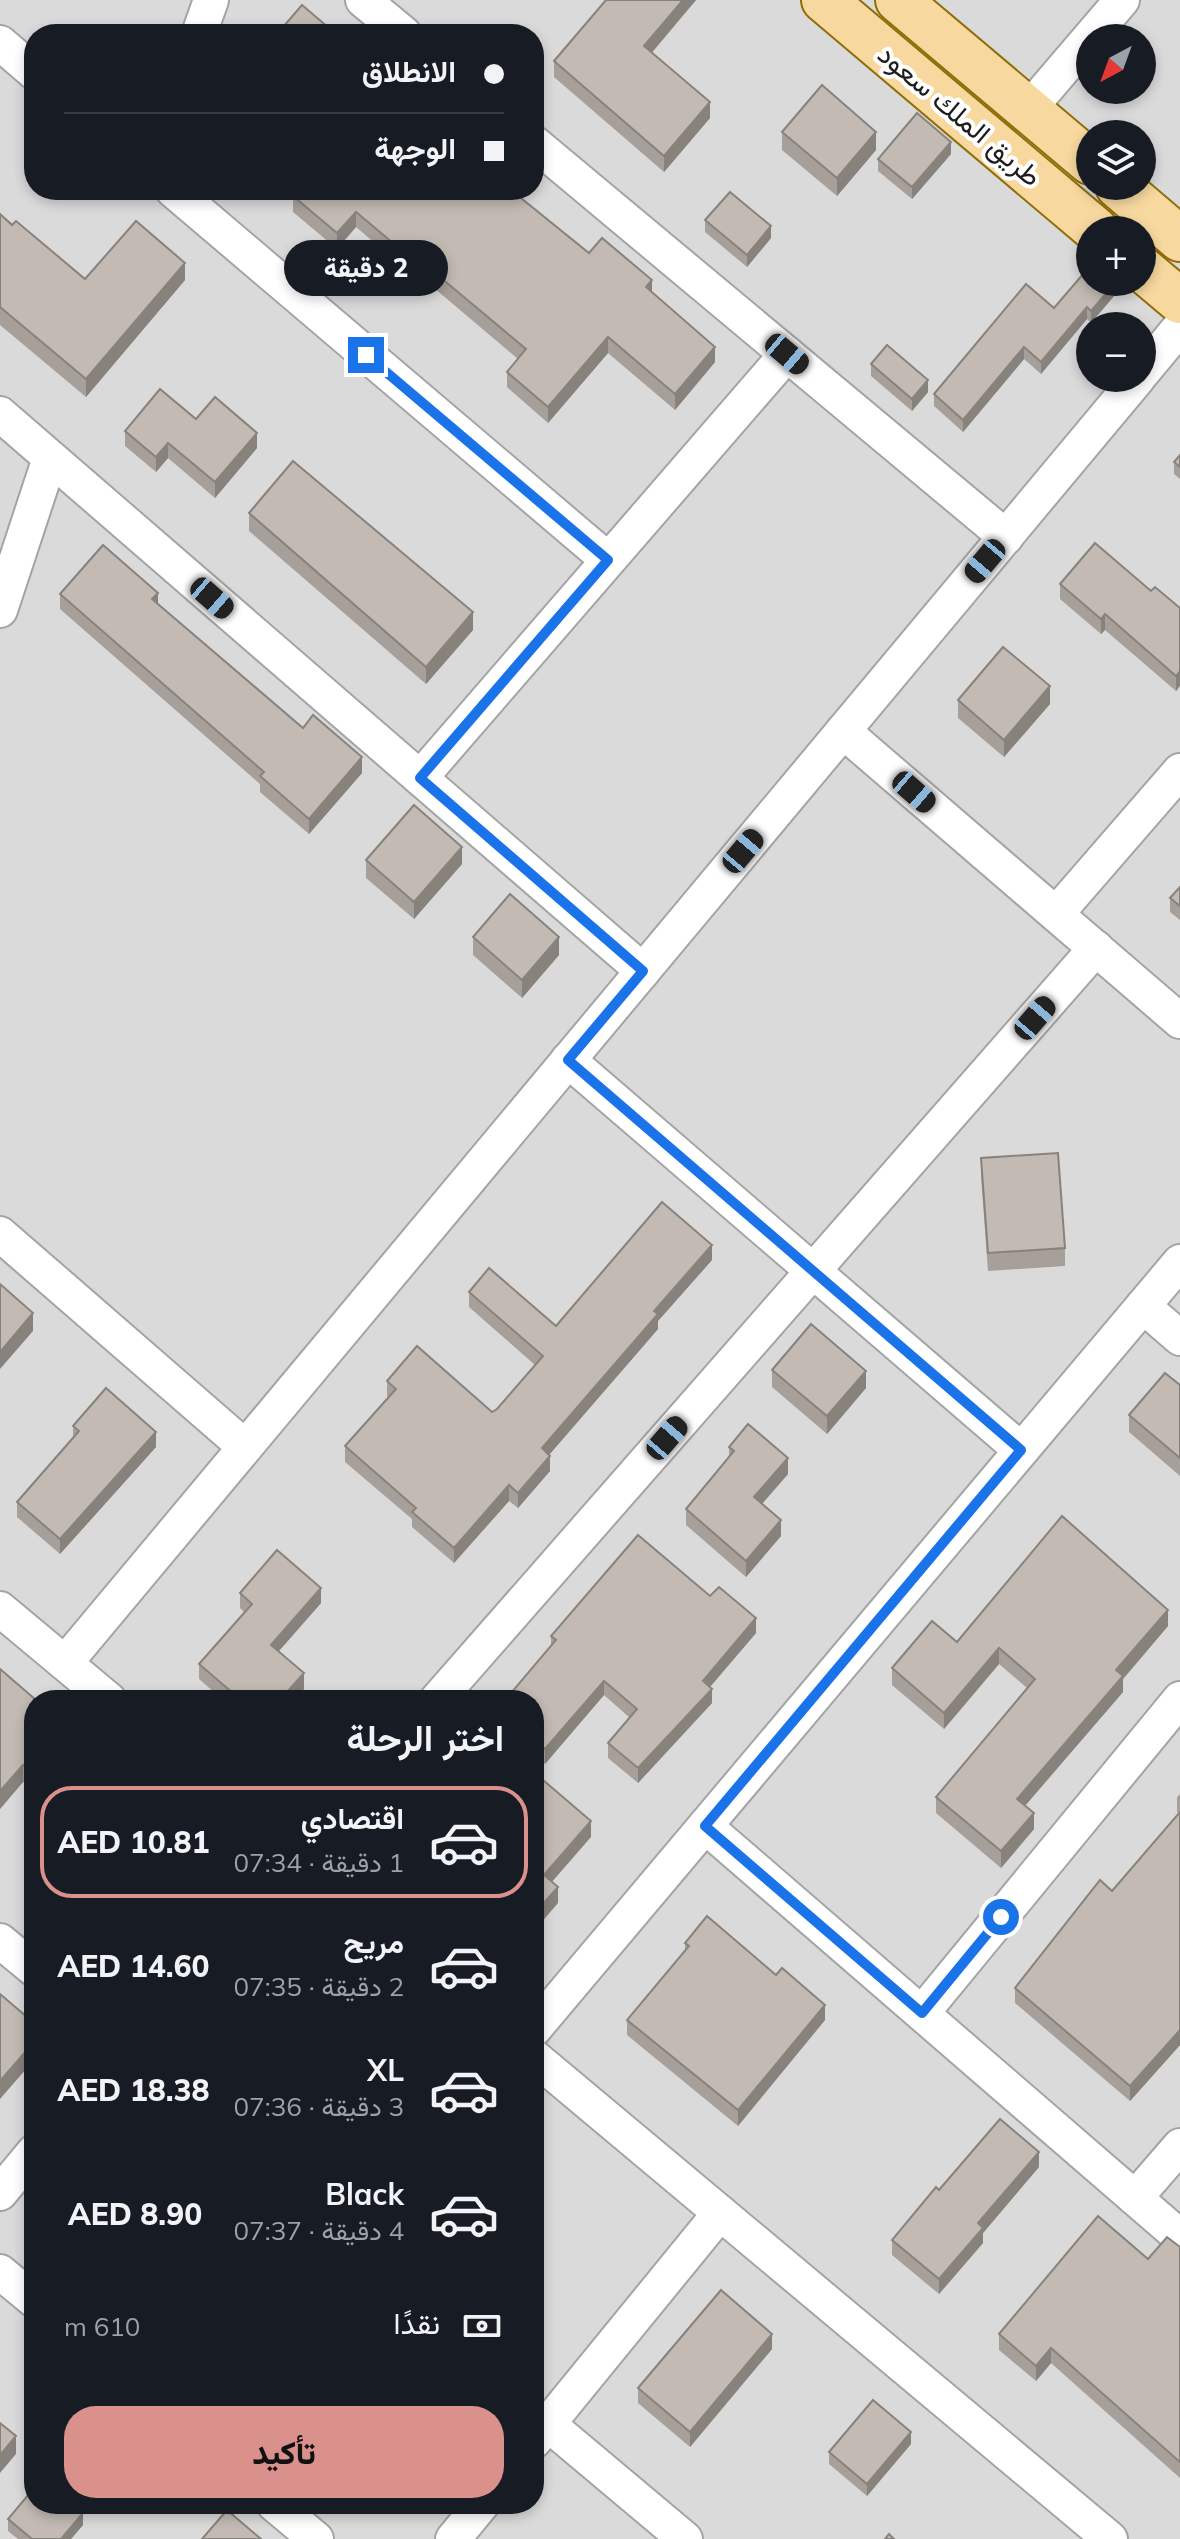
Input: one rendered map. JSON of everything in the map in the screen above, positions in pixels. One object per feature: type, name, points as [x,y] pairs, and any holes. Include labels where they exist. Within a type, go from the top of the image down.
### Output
[{"type":"main road","name":"طريق الملك سعود","points":[[824,0],[1079,216]]},
{"type":"main road","name":"طريق الملك سعود","points":[[898,0],[1076,150]]},
{"type":"main road","points":[[1134,200],[1180,239]]},
{"type":"main road","points":[[1156,281],[1180,301]]},
{"type":"street","points":[[203,24],[211,0]]},
{"type":"street","points":[[363,0],[392,24]]},
{"type":"street","points":[[1028,110],[1122,0]]},
{"type":"street","points":[[0,43],[24,63]]},
{"type":"street","points":[[544,151],[1006,537]]},
{"type":"street","points":[[185,200],[608,560]]},
{"type":"street","points":[[1156,356],[1180,327]]},
{"type":"street","points":[[420,778],[787,354]]},
{"type":"street","points":[[65,1663],[1126,392]]},
{"type":"street","points":[[0,414],[643,971]]},
{"type":"street","points":[[0,610],[50,458]]},
{"type":"street","points":[[843,731],[1180,1021]]},
{"type":"street","points":[[1056,914],[1180,771]]},
{"type":"street","points":[[446,1690],[1096,948]]},
{"type":"street","points":[[568,1060],[1021,1450]]},
{"type":"street","points":[[0,1234],[245,1447]]},
{"type":"street","points":[[544,2017],[1180,1262]]},
{"type":"street","points":[[1143,1306],[1180,1338]]},
{"type":"street","points":[[0,1609],[97,1690]]},
{"type":"street","points":[[922,2013],[1180,1699]]},
{"type":"street","points":[[705,1826],[1180,2237]]},
{"type":"street","points":[[0,1941],[24,1961]]},
{"type":"street","points":[[544,2065],[1110,2539]]},
{"type":"street","points":[[1135,2198],[1180,2146]]},
{"type":"street","points":[[0,2193],[24,2164]]},
{"type":"street","points":[[544,2428],[720,2213]]},
{"type":"street","points":[[3,2279],[24,2293]]},
{"type":"street","points":[[544,2434],[685,2539]]},
{"type":"street","points":[[286,2514],[316,2539]]},
{"type":"street","points":[[453,2539],[474,2514]]},
{"type":"shaded area","points":[[0,0],[1180,0],[1180,2539],[0,2539]]},
{"type":"building","points":[[606,0],[683,0],[644,46],[710,102],[664,156],[554,61]]},
{"type":"building","points":[[302,5],[324,24],[286,24]]},
{"type":"building","points":[[822,85],[876,132],[837,178],[782,132]]},
{"type":"building","points":[[917,113],[951,142],[912,187],[878,159]]},
{"type":"building","points":[[730,192],[771,226],[747,255],[705,220]]},
{"type":"building","points":[[298,200],[523,200],[589,253],[602,238],[652,280],[646,287],[715,347],[675,394],[608,337],[548,407],[507,372],[526,349],[434,272],[431,275],[356,212],[337,233]]},
{"type":"building","points":[[0,214],[12,225],[16,221],[85,279],[136,221],[185,263],[86,379],[0,307]]},
{"type":"building","points":[[1076,282],[1076,296],[1104,296],[1091,311],[1087,307],[1083,312],[1076,312],[1076,320],[1041,362],[1024,347],[963,420],[934,394],[1026,284],[1054,308]]},
{"type":"building","points":[[887,345],[928,380],[912,399],[871,364]]},
{"type":"building","points":[[160,389],[196,419],[215,397],[257,433],[215,482],[168,443],[156,457],[125,431]]},
{"type":"building","points":[[293,461],[473,612],[426,667],[249,513]]},
{"type":"building","points":[[1095,543],[1151,591],[1155,587],[1180,608],[1180,671],[1176,676],[1105,614],[1101,619],[1060,584]]},
{"type":"building","points":[[103,545],[158,593],[152,599],[303,728],[313,715],[362,757],[309,819],[260,776],[264,772],[60,594]]},
{"type":"building","points":[[1003,647],[1050,686],[1004,740],[958,700]]},
{"type":"building","points":[[414,805],[462,847],[414,902],[366,860]]},
{"type":"building","points":[[1180,887],[1180,906],[1170,898]]},
{"type":"building","points":[[510,894],[559,937],[522,980],[473,937]]},
{"type":"building","points":[[1058,1153],[1065,1248],[988,1253],[981,1158]]},
{"type":"building","points":[[662,1202],[712,1245],[654,1311],[658,1314],[542,1448],[550,1456],[518,1493],[509,1485],[454,1548],[412,1512],[416,1508],[345,1446],[396,1389],[387,1381],[417,1346],[492,1412],[497,1409],[543,1356],[469,1292],[489,1268],[556,1326]]},
{"type":"building","points":[[0,1284],[33,1313],[0,1352]]},
{"type":"building","points":[[811,1324],[866,1371],[827,1416],[772,1370]]},
{"type":"building","points":[[1165,1373],[1180,1385],[1180,1458],[1129,1415]]},
{"type":"building","points":[[106,1388],[156,1432],[60,1539],[17,1502],[79,1431],[73,1426]]},
{"type":"building","points":[[748,1424],[788,1458],[754,1497],[781,1520],[746,1561],[686,1509],[734,1451],[729,1447]]},
{"type":"building","points":[[1062,1516],[1168,1610],[1116,1670],[1123,1676],[1017,1799],[1034,1813],[1001,1851],[936,1797],[1035,1679],[999,1648],[944,1713],[892,1668],[932,1621],[957,1642]]},
{"type":"building","points":[[638,1535],[710,1596],[719,1587],[756,1618],[703,1681],[712,1689],[638,1768],[608,1743],[637,1709],[604,1681],[544,1748],[544,1690],[514,1690],[556,1640],[551,1636]]},
{"type":"building","points":[[277,1550],[321,1588],[271,1645],[304,1673],[289,1690],[229,1690],[199,1664],[252,1604],[240,1593]]},
{"type":"building","points":[[0,1669],[24,1690],[24,1766],[0,1791]]},
{"type":"building","points":[[544,1781],[591,1821],[544,1875]]},
{"type":"building","points":[[1180,1812],[1180,2030],[1130,2086],[1015,1988],[1100,1880],[1112,1891]]},
{"type":"building","points":[[544,1875],[558,1887],[544,1903]]},
{"type":"building","points":[[707,1916],[776,1975],[782,1968],[825,2005],[738,2110],[627,2020],[689,1946],[685,1943]]},
{"type":"building","points":[[0,1994],[24,2014],[24,2053],[0,2081]]},
{"type":"building","points":[[1000,2119],[1039,2152],[978,2223],[983,2228],[939,2279],[892,2240],[936,2187],[939,2190]]},
{"type":"building","points":[[1098,2216],[1148,2259],[1167,2237],[1180,2247],[1180,2462],[1051,2348],[1036,2366],[999,2334]]},
{"type":"building","points":[[721,2290],[772,2334],[690,2432],[638,2388]]},
{"type":"building","points":[[873,2400],[911,2432],[867,2484],[829,2452]]},
{"type":"building","points":[[0,2423],[16,2436],[0,2455]]},
{"type":"building","points":[[24,2500],[24,2514],[82,2514],[61,2539],[32,2539],[8,2519]]},
{"type":"building","points":[[224,2514],[232,2514],[261,2539],[202,2539]]},
{"type":"route","points":[[366,355],[608,560],[420,778],[643,971],[568,1060],[1021,1450],[705,1826],[922,2013],[1001,1917]]}]
